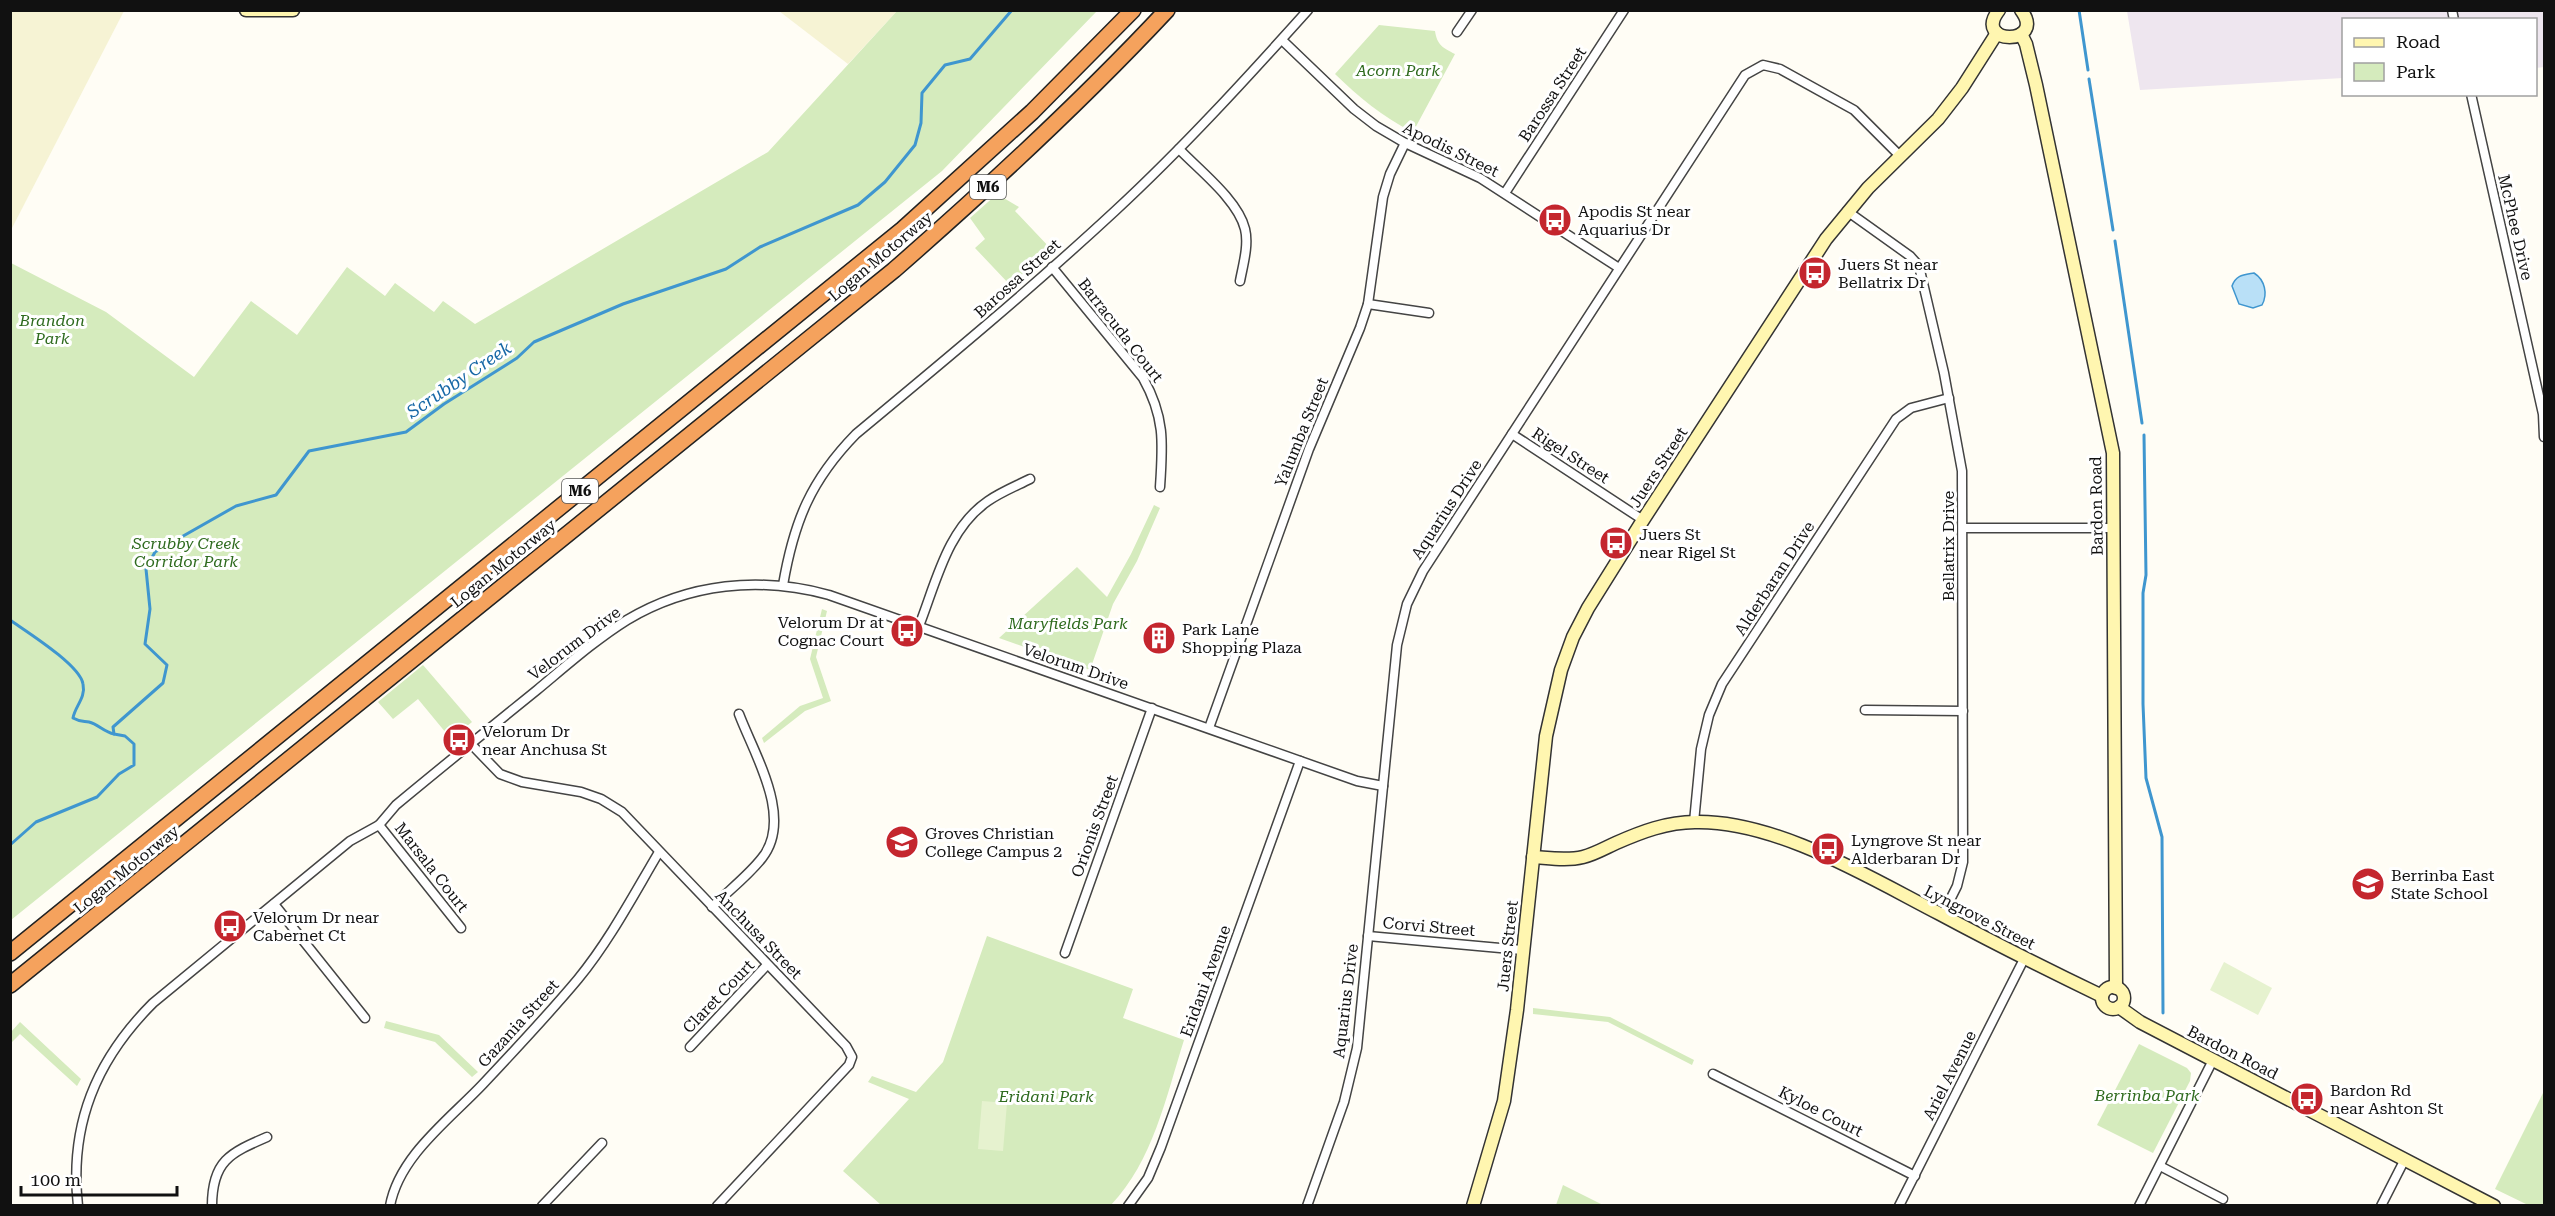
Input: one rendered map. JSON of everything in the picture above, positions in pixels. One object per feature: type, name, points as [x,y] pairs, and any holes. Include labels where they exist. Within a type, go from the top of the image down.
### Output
[{"type":"highway","name":"Logan Motorway","points":[[10,953],[903,229],[1032,112],[1133,10]]},
{"type":"highway","name":"Logan Motorway","points":[[10,985],[894,270],[1008,169],[1123,57],[1167,10]]},
{"type":"street","points":[[246,10],[293,10]]},
{"type":"street","name":"Barossa Street","points":[[783,585],[791,542],[803,506],[837,453],[856,434],[996,318],[1115,211],[1179,149],[1308,10]]},
{"type":"street","points":[[1457,32],[1473,10]]},
{"type":"street","name":"Barossa Street","points":[[1505,193],[1624,10]]},
{"type":"street","name":"Bardon Road","points":[[2021,10],[2026,20],[2021,34],[2026,44],[2036,85],[2113,453],[2116,988]]},
{"type":"street","points":[[1997,11],[1993,23],[1997,33],[2006,39],[2021,34]]},
{"type":"street","name":"Juers Street","points":[[1473,1206],[1504,1101],[1517,1010],[1546,736],[1561,670],[1573,637],[1588,608],[1643,520],[1826,239],[1847,211],[1938,119],[1962,88],[1997,33]]},
{"type":"street","name":"Apodis Street","points":[[1282,40],[1354,109],[1376,126],[1405,143],[1467,170],[1619,268]]},
{"type":"street","name":"Aquarius Drive","points":[[1307,1206],[1344,1102],[1357,1048],[1397,645],[1407,604],[1423,571],[1740,82],[1756,67],[1762,65],[1780,69],[1839,100],[1854,110],[1900,156]]},
{"type":"street","name":"McPhee Drive","points":[[2471,96],[2543,414],[2544,437]]},
{"type":"street","name":"Yalumba Street","points":[[1209,728],[1309,449],[1360,328],[1368,304],[1383,197],[1390,174],[1405,143]]},
{"type":"street","points":[[1179,149],[1235,207],[1246,229],[1240,281]]},
{"type":"street","name":"Bellatrix Drive","points":[[1847,211],[1910,256],[1919,266],[1949,398],[1962,471],[1963,862],[1957,886],[1942,916]]},
{"type":"street","name":"Barracuda Court","points":[[1052,267],[1143,378],[1154,396],[1164,437],[1160,487]]},
{"type":"street","points":[[1368,304],[1429,312]]},
{"type":"street","name":"Alderbaran Drive","points":[[1694,822],[1701,749],[1709,715],[1722,684],[1896,419],[1911,408],[1949,398]]},
{"type":"street","name":"Rigel Street","points":[[1512,434],[1643,520]]},
{"type":"street","points":[[919,626],[950,545],[962,527],[988,501],[1030,479]]},
{"type":"street","points":[[1963,528],[2113,528]]},
{"type":"street","name":"Velorum Drive","points":[[78,1206],[77,1154],[84,1113],[99,1074],[116,1044],[153,1003],[350,842],[379,825],[396,805],[596,643],[649,609],[687,594],[719,587],[783,585],[829,595],[1357,781],[1383,786]]},
{"type":"street","name":"Orionis Street","points":[[1065,953],[1152,708]]},
{"type":"street","points":[[1865,710],[1963,711]]},
{"type":"street","points":[[712,907],[762,858],[772,842],[775,826],[769,787],[739,714]]},
{"type":"street","name":"Anchusa Street","points":[[471,744],[500,774],[522,782],[581,792],[601,799],[622,812],[846,1046],[852,1057],[843,1071],[717,1206]]},
{"type":"street","name":"Eridani Avenue","points":[[1128,1206],[1148,1178],[1161,1147],[1300,761]]},
{"type":"street","name":"Lyngrove Street","points":[[1533,857],[1579,858],[1641,832],[1665,825],[1694,822],[1720,823],[1754,830],[1839,862],[2024,959],[2102,996]]},
{"type":"street","name":"Marsala Court","points":[[379,825],[460,928]]},
{"type":"street","name":"Gazania Street","points":[[390,1206],[397,1182],[422,1148],[578,979],[600,950],[660,852]]},
{"type":"street","points":[[274,904],[365,1018]]},
{"type":"street","name":"Corvi Street","points":[[1368,936],[1522,950]]},
{"type":"street","name":"Ariel Avenue","points":[[1899,1206],[2024,959]]},
{"type":"street","name":"Claret Court","points":[[690,1047],[767,965]]},
{"type":"street","points":[[2116,988],[2122,992],[2124,998],[2119,1007],[2109,1008],[2103,1004],[2102,996],[2106,990],[2116,988]]},
{"type":"street","name":"Bardon Road","points":[[2119,1007],[2140,1022],[2494,1206]]},
{"type":"street","points":[[2139,1206],[2213,1060]]},
{"type":"street","name":"Kyloe Court","points":[[1713,1074],[1915,1176]]},
{"type":"street","points":[[212,1206],[212,1186],[219,1166],[234,1151],[267,1137]]},
{"type":"street","points":[[542,1206],[602,1143]]},
{"type":"street","points":[[2381,1206],[2405,1159]]},
{"type":"street","points":[[2160,1166],[2223,1199]]},
{"type":"shaded area","points":[[10,11],[124,11],[11,230]]},
{"type":"shaded area","points":[[779,11],[897,11],[848,64]]},
{"type":"shaded area","points":[[2127,11],[2544,11],[2544,67],[2537,68],[2537,18],[2342,18],[2342,78],[2140,90]]},
{"type":"green space","name":"Scrubby Creek Corridor Park","points":[[897,11],[1097,11],[942,171],[11,920],[11,263],[106,312],[194,377],[251,301],[297,335],[347,267],[385,296],[395,283],[434,312],[443,301],[475,324],[768,152]]},
{"type":"green space","name":"Acorn Park","points":[[1379,25],[1435,31],[1441,46],[1455,54],[1413,132],[1371,106],[1335,74]]},
{"type":"green space","points":[[997,194],[1019,207],[1015,211],[1051,249],[1010,285],[975,248],[985,239],[970,218]]},
{"type":"green space","name":"Maryfields Park","points":[[1154,505],[1160,508],[1137,561],[1113,604],[1090,670],[999,638],[1077,567],[1107,597],[1131,554]]},
{"type":"green space","points":[[822,609],[827,611],[816,657],[831,701],[805,711],[764,743],[762,738],[800,706],[823,698],[810,659]]},
{"type":"green space","points":[[423,665],[472,722],[451,739],[418,699],[393,719],[378,702]]},
{"type":"green space","name":"Eridani Park","points":[[987,936],[1133,989],[1123,1018],[1184,1040],[1157,1127],[1148,1148],[1138,1169],[1111,1205],[881,1205],[843,1171],[909,1099],[868,1082],[872,1076],[916,1092],[943,1062]]},
{"type":"green space","points":[[2224,962],[2272,988],[2258,1015],[2210,990]]},
{"type":"green space","points":[[1533,1008],[1610,1017],[1694,1060],[1692,1065],[1608,1022],[1533,1014]]},
{"type":"green space","points":[[386,1021],[439,1035],[478,1072],[472,1077],[435,1042],[384,1028]]},
{"type":"green space","points":[[20,1022],[81,1079],[77,1086],[20,1034],[11,1043],[11,1032]]},
{"type":"green space","name":"Berrinba Park","points":[[2139,1044],[2187,1068],[2191,1073],[2190,1081],[2153,1153],[2097,1125]]},
{"type":"green space","points":[[2544,1091],[2544,1205],[2528,1205],[2495,1189]]},
{"type":"green space","points":[[982,1101],[1007,1103],[1003,1151],[978,1149]]},
{"type":"green space","points":[[1563,1185],[1603,1205],[1556,1205]]},
{"type":"water","points":[[2254,273],[2261,279],[2265,292],[2262,305],[2253,308],[2239,304],[2232,286],[2243,275]]},
{"type":"waterway","name":"Scrubby Creek","points":[[10,845],[36,822],[97,797],[119,774],[134,765],[134,744],[125,736],[114,734],[113,727],[163,683],[167,665],[145,644],[150,609],[146,569],[155,552],[236,506],[276,495],[309,451],[406,432],[444,404],[517,358],[534,342],[623,304],[726,269],[760,247],[858,205],[885,182],[915,145],[921,123],[922,93],[945,65],[970,59],[1012,10]]},
{"type":"waterway","points":[[2079,10],[2088,70]]},
{"type":"waterway","points":[[2089,79],[2113,230]]},
{"type":"waterway","points":[[2115,241],[2142,423]]},
{"type":"waterway","points":[[2144,435],[2146,575],[2143,593],[2143,704],[2146,778],[2162,837],[2163,1013]]},
{"type":"waterway","points":[[10,620],[52,649],[80,676],[84,689],[73,718],[92,723],[114,734]]},
{"type":"place","name":"Apodis St near Aquarius Dr","points":[[1555,220]]},
{"type":"place","name":"Juers St near Bellatrix Dr","points":[[1815,273]]},
{"type":"place","name":"Juers St near Rigel St","points":[[1616,543]]},
{"type":"place","name":"Velorum Dr at Cognac Court","points":[[907,631]]},
{"type":"place","name":"Park Lane Shopping Plaza","points":[[1159,638]]},
{"type":"place","name":"Velorum Dr near Anchusa St","points":[[459,740]]},
{"type":"place","name":"Groves Christian College Campus 2","points":[[902,842]]},
{"type":"place","name":"Lyngrove St near Alderbaran Dr","points":[[1828,849]]},
{"type":"place","name":"Berrinba East State School","points":[[2368,884]]},
{"type":"place","name":"Velorum Dr near Cabernet Ct","points":[[230,926]]},
{"type":"place","name":"Bardon Rd near Ashton St","points":[[2307,1099]]},
{"type":"park label","name":"Brandon Park","points":[[52,329]]}]
